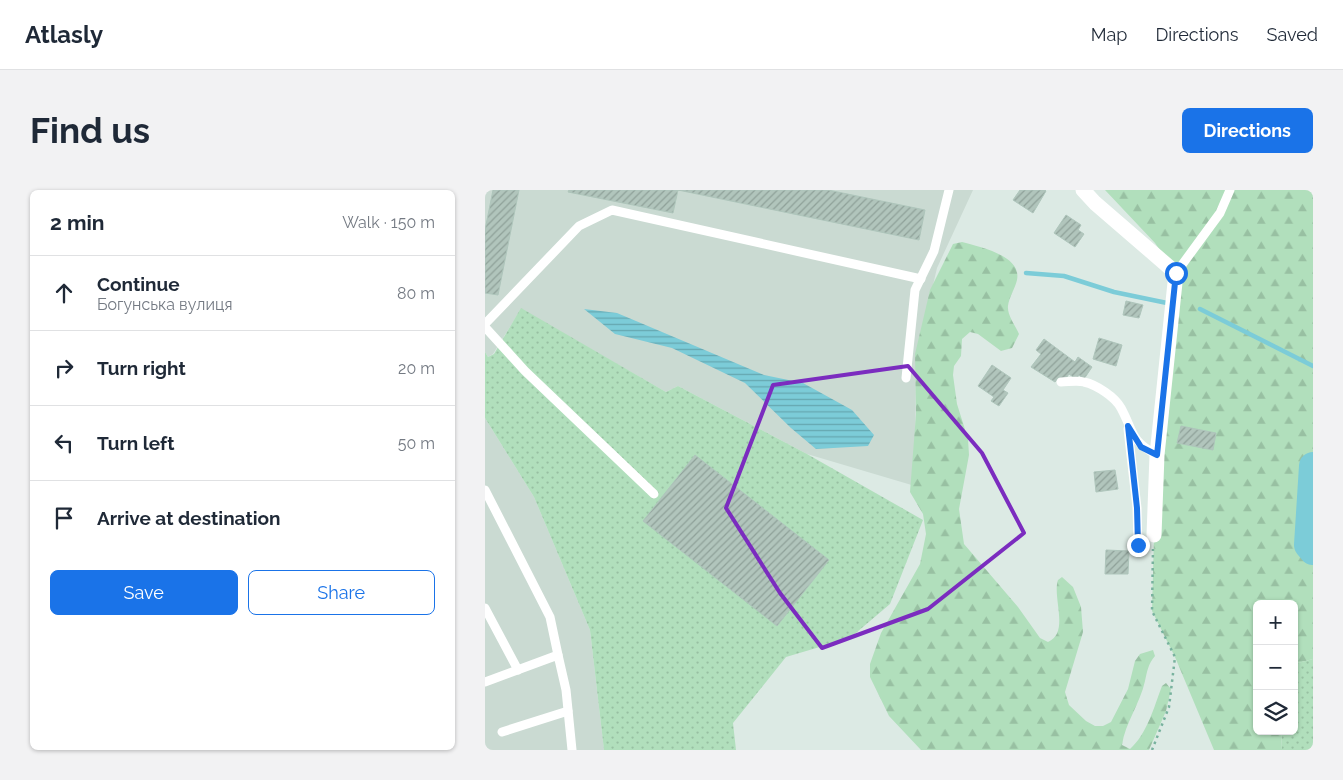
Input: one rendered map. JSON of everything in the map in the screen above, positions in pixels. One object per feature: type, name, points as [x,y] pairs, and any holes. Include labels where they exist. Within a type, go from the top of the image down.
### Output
[{"type":"street","points":[[1083,190],[1095,203],[1176,273],[1157,455],[1154,535]]},
{"type":"lane","points":[[906,378],[915,290],[934,251],[949,190]]},
{"type":"lane","points":[[1176,273],[1220,213],[1230,190]]},
{"type":"lane","points":[[654,494],[525,370],[485,325],[579,226],[612,210],[921,279]]},
{"type":"lane","points":[[1061,382],[1084,382],[1105,392],[1121,407],[1128,426],[1141,447],[1157,455]]},
{"type":"lane","points":[[1128,426],[1137,508],[1138,545]]},
{"type":"lane","points":[[485,490],[550,617],[566,690],[572,750]]},
{"type":"lane","points":[[485,608],[518,670]]},
{"type":"lane","points":[[485,682],[558,655]]},
{"type":"lane","points":[[502,732],[568,711]]},
{"type":"path","points":[[1152,750],[1169,707],[1175,658],[1152,611],[1154,535]]},
{"type":"highlighted area","points":[[908,366],[982,453],[1024,533],[928,609],[822,648],[780,593],[726,508],[773,385]]},
{"type":"shaded area","points":[[485,190],[973,190],[937,268],[916,357],[915,486],[807,454],[678,386],[666,392],[521,309],[493,354],[488,357],[485,352]]},
{"type":"shaded area","points":[[485,418],[534,497],[590,630],[604,750],[485,750]]},
{"type":"green space","points":[[1105,190],[1313,190],[1313,659],[1298,663],[1298,600],[1253,600],[1253,735],[1281,735],[1282,750],[1214,750],[1175,657],[1152,611],[1154,535],[1176,273],[1155,243]]},
{"type":"green space","points":[[962,242],[998,254],[1013,264],[1017,271],[1017,280],[1008,309],[1019,334],[1012,348],[1001,351],[978,334],[970,332],[962,339],[961,356],[954,366],[953,375],[957,404],[968,439],[969,455],[959,509],[964,544],[1018,607],[1040,638],[1048,642],[1055,637],[1058,631],[1058,580],[1062,577],[1073,587],[1081,607],[1083,632],[1065,692],[1069,705],[1086,721],[1095,726],[1103,726],[1111,722],[1128,689],[1135,661],[1140,654],[1153,650],[1155,656],[1148,668],[1140,698],[1126,729],[1122,745],[1130,749],[1141,736],[1162,686],[1166,683],[1171,689],[1166,711],[1149,750],[921,750],[889,716],[870,677],[870,664],[881,633],[920,564],[926,534],[923,514],[910,492],[916,414],[915,354],[930,290],[953,244]]},
{"type":"green space","points":[[521,308],[666,392],[678,386],[807,454],[923,520],[890,604],[850,638],[786,657],[733,723],[736,750],[604,750],[590,630],[534,497],[485,418],[485,352],[488,357],[494,354]]},
{"type":"green space","points":[[1313,659],[1313,750],[1282,750],[1281,735],[1298,735],[1298,663]]},
{"type":"water","points":[[584,309],[617,313],[764,375],[803,383],[852,410],[874,435],[868,446],[816,449],[791,428],[745,383],[672,348],[615,334]]},
{"type":"building","points":[[493,190],[519,190],[498,295],[485,293],[485,230]]},
{"type":"building","points":[[569,190],[678,190],[673,213],[568,192]]},
{"type":"building","points":[[678,190],[828,190],[925,210],[919,240]]},
{"type":"building","points":[[1020,190],[1046,191],[1033,213],[1013,200]]},
{"type":"building","points":[[1066,215],[1081,225],[1078,230],[1084,234],[1075,247],[1054,233]]},
{"type":"building","points":[[1126,301],[1143,305],[1139,318],[1123,315]]},
{"type":"building","points":[[1099,338],[1122,345],[1116,366],[1093,359]]},
{"type":"building","points":[[1044,339],[1075,362],[1078,357],[1092,367],[1084,379],[1079,375],[1076,379],[1069,374],[1064,381],[1059,377],[1055,382],[1031,367],[1041,354],[1036,350]]},
{"type":"building","points":[[992,365],[1011,378],[1003,390],[1008,393],[999,406],[991,401],[994,397],[978,386]]},
{"type":"building","points":[[1181,426],[1216,433],[1213,450],[1177,443]]},
{"type":"building","points":[[695,455],[829,560],[777,626],[643,521]]},
{"type":"building","points":[[1115,470],[1118,489],[1096,492],[1094,472]]},
{"type":"building","points":[[1106,550],[1129,551],[1128,574],[1105,574]]},
{"type":"waterway","points":[[1026,273],[1064,276],[1114,292],[1167,303]]},
{"type":"waterway","points":[[1200,309],[1313,366]]},
{"type":"waterway","points":[[1313,466],[1308,545],[1313,551]]},
{"type":"route","points":[[1138,545],[1137,508],[1128,426],[1141,447],[1157,455],[1176,273]]}]
